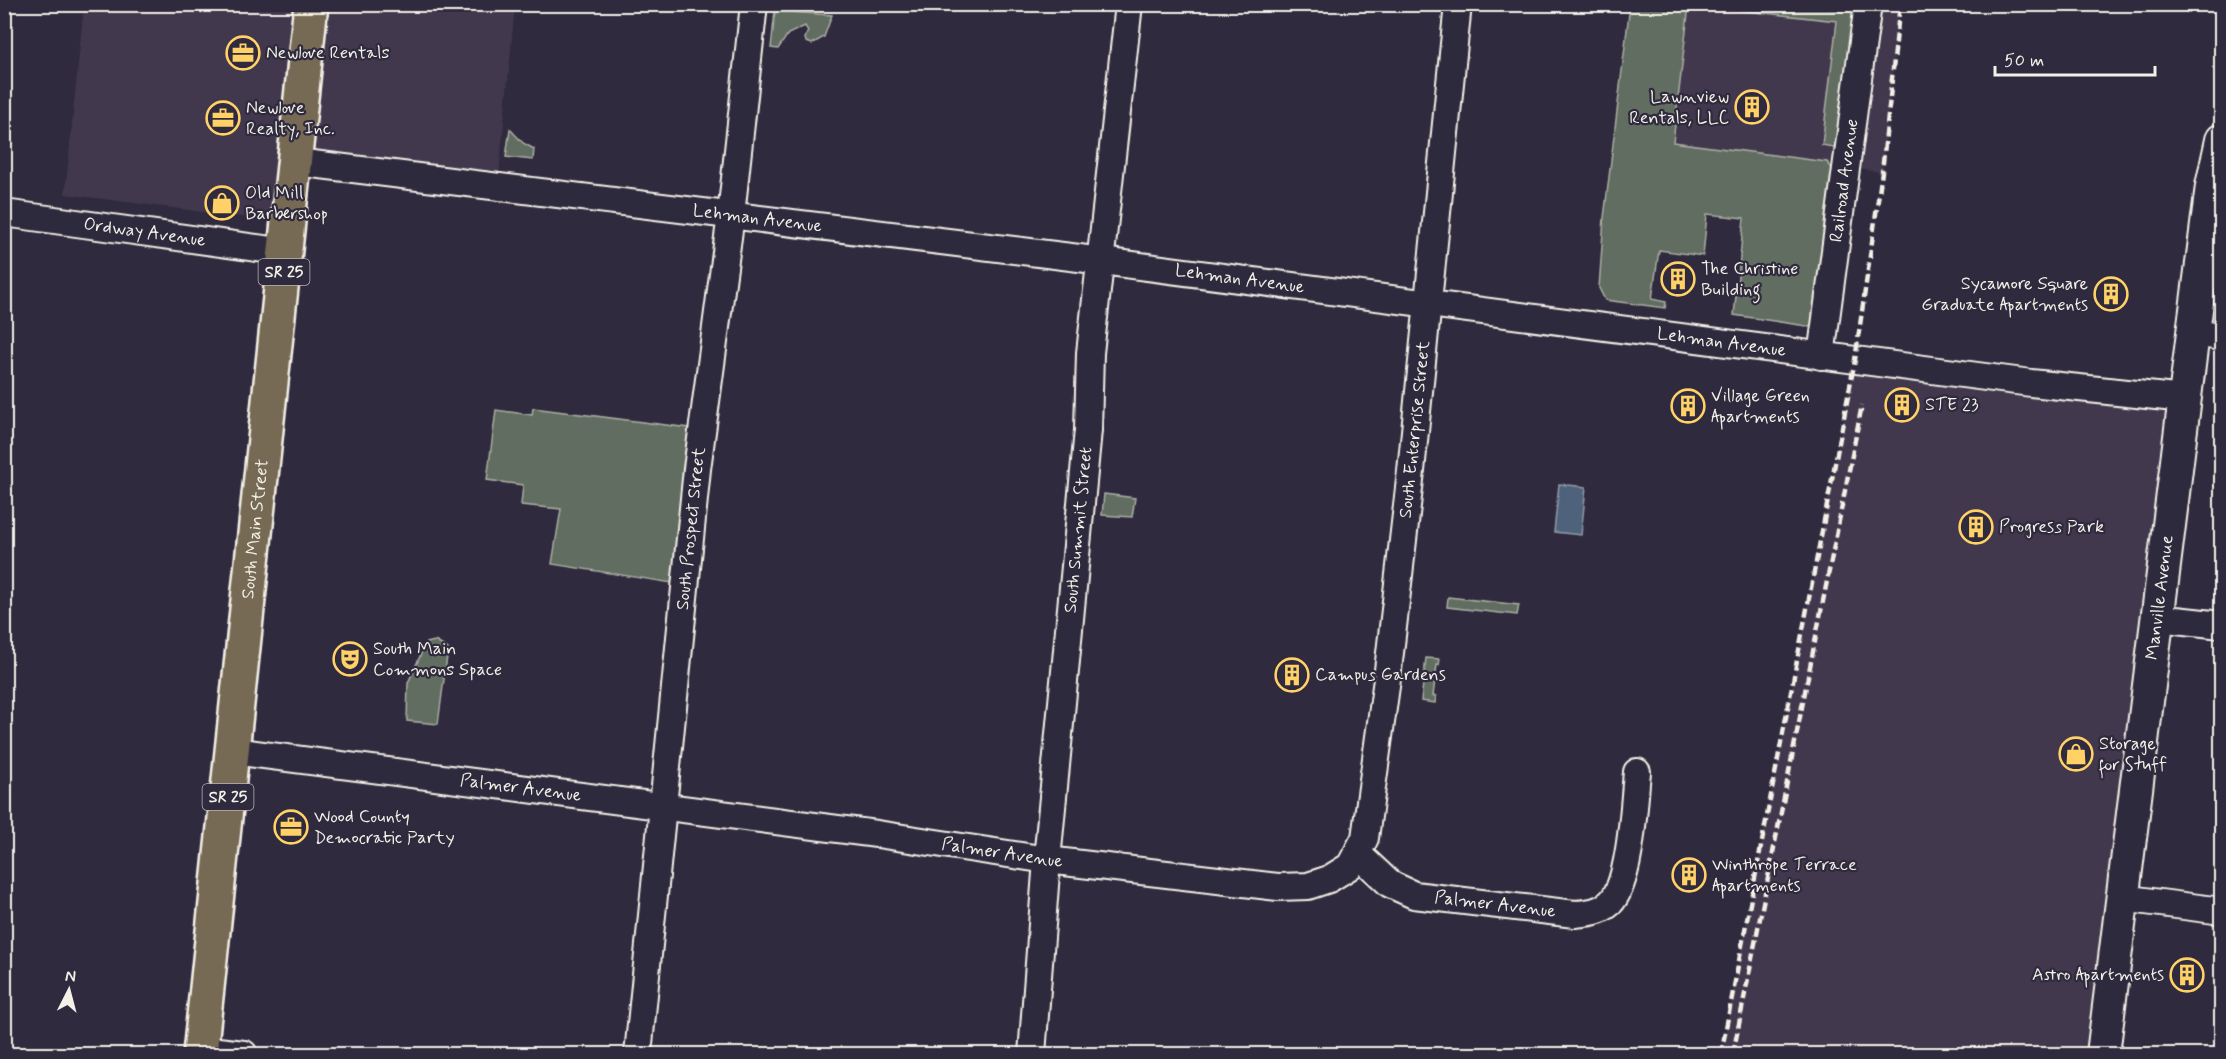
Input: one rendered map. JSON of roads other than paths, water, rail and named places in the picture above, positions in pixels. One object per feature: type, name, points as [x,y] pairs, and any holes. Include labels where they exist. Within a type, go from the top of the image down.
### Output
[{"type":"main road","name":"South Main Street","points":[[200,1052],[311,4]]},
{"type":"street","name":"South Prospect Street","points":[[638,1054],[697,469],[731,215],[753,4]]},
{"type":"street","name":"South Summit Street","points":[[1032,1054],[1047,860],[1088,430],[1090,353],[1129,4]]},
{"type":"street","name":"South Enterprise Street","points":[[1358,854],[1365,838],[1388,670],[1458,4]]},
{"type":"street","name":"Railroad Avenue","points":[[1821,356],[1868,4]]},
{"type":"street","name":"Manville Avenue","points":[[2103,1054],[2185,399],[2207,335],[2212,186],[2222,140]]},
{"type":"street","name":"Lehman Avenue","points":[[296,162],[1100,261],[2031,383],[2185,399]]},
{"type":"street","name":"Ordway Avenue","points":[[4,213],[286,252]]},
{"type":"street","points":[[2157,618],[2222,625]]},
{"type":"street","name":"Palmer Avenue","points":[[233,751],[877,834],[1047,860],[1278,887],[1308,886],[1329,879],[1350,866],[1358,854],[1390,884],[1414,895],[1575,914],[1594,913],[1610,903],[1620,887],[1626,864],[1637,772]]},
{"type":"street","points":[[2122,898],[2222,911]]},
{"type":"street","points":[[200,1052],[244,1054]]},
{"type":"water","points":[[1559,484],[1586,487],[1581,535],[1554,532]]},
{"type":"railway","points":[[1721,1054],[1855,360],[1882,172],[1900,4]]},
{"type":"railway","points":[[1733,1054],[1862,405]]},
{"type":"place","name":"Newlove Rentals","points":[[243,53]]},
{"type":"place","name":"Lawnview Rentals, LLC","points":[[1752,107]]},
{"type":"place","name":"Newlove Realty, Inc.","points":[[223,118]]},
{"type":"place","name":"Old Mill Barbershop","points":[[222,203]]},
{"type":"place","name":"The Christine Building","points":[[1678,279]]},
{"type":"place","name":"Sycamore Square Graduate Apartments","points":[[2111,294]]},
{"type":"place","name":"STE 23","points":[[1902,405]]},
{"type":"place","name":"Village Green Apartments","points":[[1688,406]]},
{"type":"place","name":"Progress Park","points":[[1976,527]]},
{"type":"place","name":"South Main Commons Space","points":[[350,659]]},
{"type":"place","name":"Campus Gardens","points":[[1292,675]]},
{"type":"place","name":"Storage for Stuff","points":[[2076,754]]},
{"type":"place","name":"Wood County Democratic Party","points":[[291,827]]},
{"type":"place","name":"Winthrope Terrace Apartments","points":[[1689,875]]},
{"type":"place","name":"Astro Apartments","points":[[2187,975]]}]
